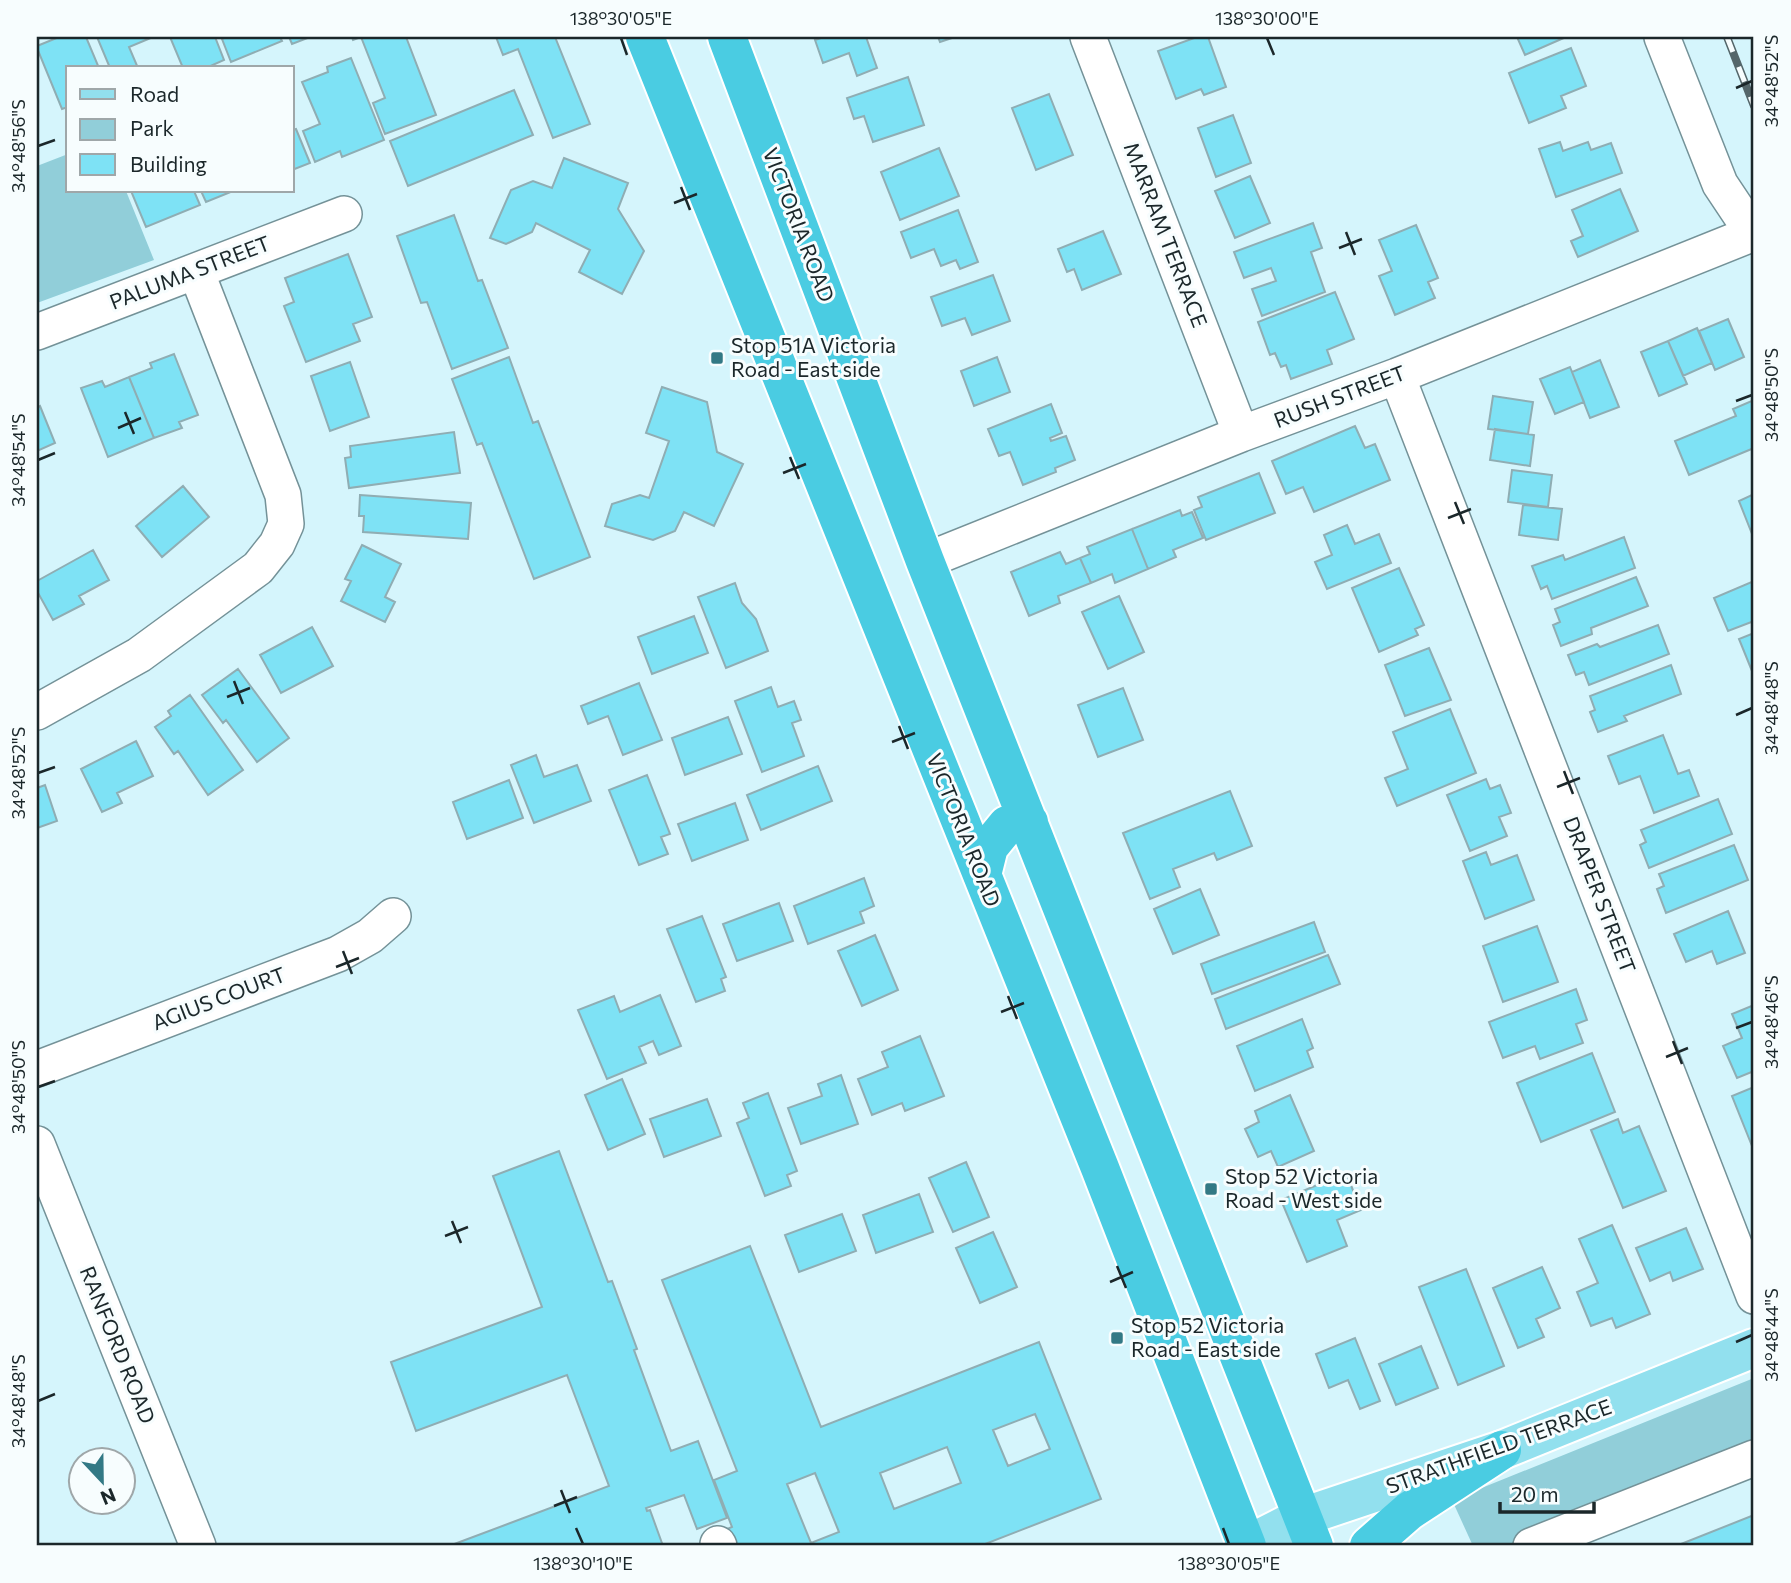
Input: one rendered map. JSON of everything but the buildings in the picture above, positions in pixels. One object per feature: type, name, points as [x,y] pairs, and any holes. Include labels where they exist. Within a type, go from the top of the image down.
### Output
[{"type":"highway","name":"VICTORIA ROAD","points":[[645,37],[1127,1236],[1246,1546]]},
{"type":"highway","name":"VICTORIA ROAD","points":[[727,37],[925,561],[1308,1532]]},
{"type":"highway","points":[[982,875],[989,847],[1007,825],[1029,822]]},
{"type":"highway","points":[[1368,1546],[1409,1511],[1502,1450]]},
{"type":"main road","name":"STRATHFIELD TERRACE","points":[[1246,1546],[1308,1532],[1754,1348]]},
{"type":"street","name":"MARRAM TERRACE","points":[[1088,37],[1241,434]]},
{"type":"street","points":[[1662,37],[1720,184],[1754,234]]},
{"type":"street","name":"PALUMA STREET","points":[[37,332],[344,214]]},
{"type":"street","name":"RUSH STREET","points":[[925,561],[1241,434],[1397,376],[1754,234]]},
{"type":"street","points":[[37,712],[139,655],[258,568],[277,544],[286,524],[283,495],[196,271]]},
{"type":"street","name":"DRAPER STREET","points":[[1397,376],[1754,1296]]},
{"type":"street","name":"AGIUS COURT","points":[[37,1069],[338,954],[370,936],[393,916]]},
{"type":"street","name":"RANFORD ROAD","points":[[37,1144],[198,1546]]},
{"type":"street","points":[[1531,1546],[1754,1458]]},
{"type":"green space","points":[[66,155],[66,192],[126,192],[154,260],[37,303],[37,166]]},
{"type":"green space","points":[[1754,1378],[1754,1451],[1506,1546],[1473,1546],[1452,1500]]},
{"type":"railway","points":[[1727,37],[1754,106]]},
{"type":"place","name":"Stop 51A Victoria Road - East side","points":[[717,358]]},
{"type":"place","name":"Stop 52 Victoria Road - West side","points":[[1211,1189]]},
{"type":"place","name":"Stop 52 Victoria Road - East side","points":[[1117,1338]]}]
